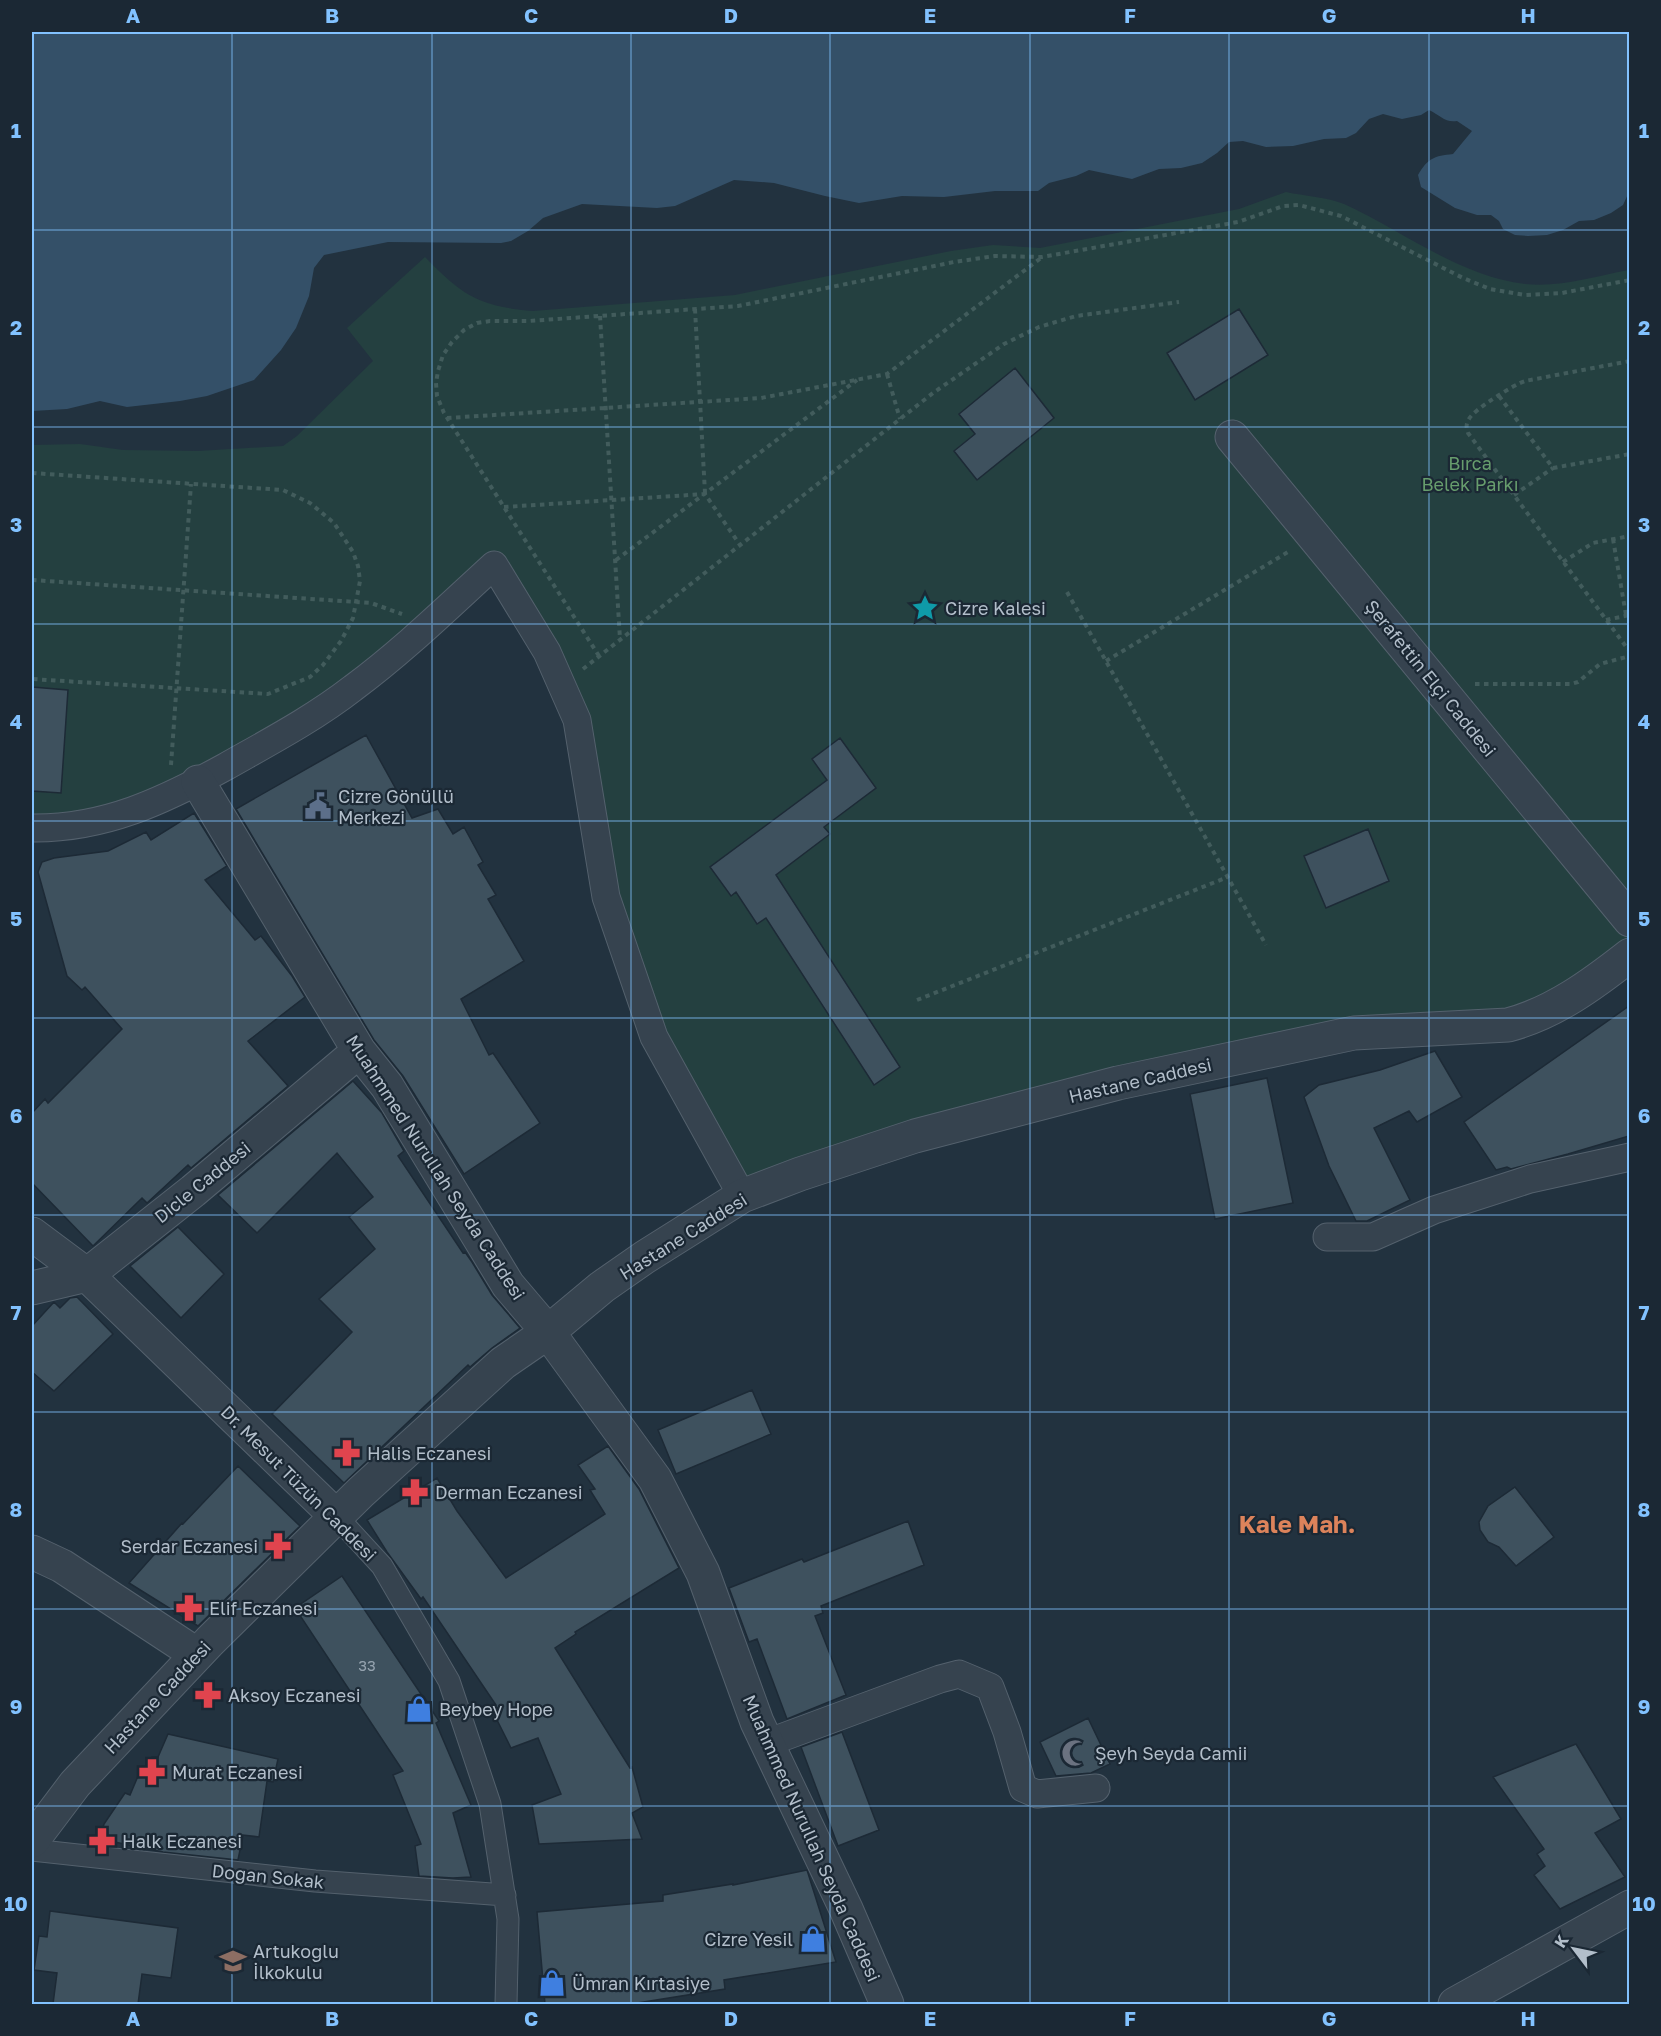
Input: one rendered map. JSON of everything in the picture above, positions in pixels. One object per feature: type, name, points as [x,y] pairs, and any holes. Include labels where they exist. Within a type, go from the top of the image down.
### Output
[{"type":"street","name":"Şerafettin Elçi Caddesi","points":[[1232,437],[1629,920]]},
{"type":"street","points":[[32,828],[83,824],[130,813],[198,782],[299,726],[353,688],[427,626],[494,565],[547,652],[577,720],[606,897],[654,1037],[742,1196]]},
{"type":"street","name":"Muahmmed Nurullah Seyda Caddesi","points":[[198,782],[359,1051],[387,1086],[508,1285],[548,1332],[655,1479],[703,1573],[757,1722],[846,1909],[887,2004]]},
{"type":"street","name":"Hastane Caddesi","points":[[32,1840],[75,1784],[196,1654],[336,1516],[503,1363],[548,1332],[602,1287],[742,1196],[915,1136],[1118,1083],[1354,1033],[1508,1025],[1542,1014],[1603,976],[1629,955]]},
{"type":"street","name":"Dicle Caddesi","points":[[32,1288],[87,1275],[193,1191],[359,1051]]},
{"type":"street","points":[[1327,1237],[1372,1237],[1434,1210],[1530,1179],[1629,1157]]},
{"type":"street","name":"Dr. Mesut Tüzün Caddesi","points":[[32,1234],[87,1275],[336,1516],[382,1566],[449,1681],[490,1803],[508,1919],[506,2004]]},
{"type":"street","points":[[32,1552],[62,1566],[196,1654]]},
{"type":"street","points":[[766,1743],[940,1678],[959,1674],[990,1687],[1007,1732],[1023,1788],[1037,1794],[1096,1788]]},
{"type":"street","name":"Doğan Sokak","points":[[32,1850],[315,1881],[505,1895]]},
{"type":"street","points":[[1455,2004],[1629,1907]]},
{"type":"path","points":[[599,656],[447,418],[437,396],[435,383],[448,348],[464,330],[477,323],[738,306],[954,262],[995,256],[1042,257],[1238,222],[1283,206],[1299,205],[1341,216],[1453,273],[1490,289],[1526,295],[1562,293],[1629,280]]},
{"type":"path","points":[[447,418],[761,398],[887,374],[1042,257]]},
{"type":"path","points":[[561,686],[933,393],[1004,344],[1039,327],[1077,316],[1179,302]]},
{"type":"path","points":[[694,309],[705,494],[740,545]]},
{"type":"path","points":[[600,316],[620,639]]},
{"type":"path","points":[[1436,684],[1571,684],[1578,682],[1600,664],[1629,654],[1468,433],[1466,427],[1471,415],[1516,384],[1629,361]]},
{"type":"path","points":[[887,374],[900,419]]},
{"type":"path","points":[[615,561],[859,378]]},
{"type":"path","points":[[1499,396],[1553,468]]},
{"type":"path","points":[[1514,495],[1553,468],[1629,454]]},
{"type":"path","points":[[32,473],[283,490],[310,503],[334,523],[353,552],[360,581],[357,602],[348,629],[333,655],[310,677],[268,694],[32,679]]},
{"type":"path","points":[[169,795],[191,484]]},
{"type":"path","points":[[504,507],[705,494]]},
{"type":"path","points":[[1563,562],[1593,543],[1629,536]]},
{"type":"path","points":[[1106,661],[1314,537]]},
{"type":"path","points":[[1606,620],[1628,615],[1613,539]]},
{"type":"path","points":[[32,580],[371,603],[427,626]]},
{"type":"path","points":[[1067,592],[1266,945]]},
{"type":"path","points":[[917,1000],[1228,877]]},
{"type":"green space","name":"Bırca Belek Parkı","points":[[1286,192],[1344,204],[1454,262],[1501,279],[1538,285],[1577,281],[1629,270],[1629,955],[1542,1013],[1354,1033],[742,1196],[654,1037],[577,720],[494,565],[414,639],[198,782],[32,828],[32,445],[80,444],[123,450],[198,451],[283,446],[297,436],[373,361],[347,328],[425,257],[450,281],[473,297],[498,306],[533,311],[735,295],[951,251],[993,245],[1040,248],[1239,209]]},
{"type":"water","points":[[32,32],[1629,32],[1629,192],[1623,205],[1594,220],[1579,221],[1563,230],[1547,235],[1515,235],[1503,229],[1499,221],[1491,215],[1477,215],[1455,208],[1421,187],[1418,175],[1428,161],[1453,154],[1472,131],[1457,121],[1446,120],[1429,110],[1421,115],[1402,119],[1383,114],[1369,119],[1356,133],[1346,138],[1324,139],[1293,146],[1266,147],[1243,141],[1229,142],[1202,163],[1181,168],[1159,169],[1132,179],[1089,170],[1049,183],[1038,191],[995,191],[944,197],[902,196],[859,203],[774,183],[734,180],[675,206],[657,208],[582,204],[543,218],[528,231],[511,241],[501,243],[388,242],[324,255],[314,268],[309,296],[296,328],[281,350],[254,380],[207,396],[180,401],[127,407],[100,401],[67,409],[32,411]]},
{"type":"building","points":[[1239,309],[1268,355],[1195,400],[1167,353]]},
{"type":"building","points":[[1015,368],[1054,418],[977,480],[954,451],[975,434],[959,414]]},
{"type":"building","points":[[32,687],[68,690],[61,793],[32,791]]},
{"type":"building","points":[[366,735],[412,818],[438,809],[453,834],[464,827],[483,862],[478,865],[496,895],[488,899],[524,961],[461,999],[489,1055],[493,1053],[540,1123],[464,1174],[403,1076],[374,1040],[236,809]]},
{"type":"building","points":[[840,738],[876,788],[824,827],[830,834],[776,875],[900,1067],[874,1085],[766,918],[757,924],[736,892],[731,896],[710,867],[827,780],[812,759]]},
{"type":"building","points":[[194,813],[227,866],[205,880],[255,940],[261,936],[305,997],[248,1041],[288,1086],[191,1168],[188,1165],[147,1203],[142,1198],[93,1246],[32,1183],[32,1113],[45,1099],[48,1103],[122,1029],[85,987],[82,990],[67,976],[38,872],[42,862],[54,858],[108,851],[146,832],[151,840]]},
{"type":"building","points":[[1368,829],[1389,881],[1326,908],[1304,856]]},
{"type":"building","points":[[1629,1006],[1629,1136],[1511,1169],[1507,1167],[1496,1170],[1464,1122]]},
{"type":"building","points":[[1435,1051],[1462,1097],[1417,1122],[1409,1111],[1374,1128],[1410,1200],[1367,1221],[1356,1221],[1329,1166],[1304,1097],[1319,1085],[1380,1070]]},
{"type":"building","points":[[1267,1078],[1293,1203],[1215,1219],[1190,1094]]},
{"type":"building","points":[[353,1081],[382,1113],[404,1151],[398,1156],[463,1253],[465,1252],[472,1262],[492,1295],[520,1328],[470,1367],[468,1365],[344,1483],[272,1414],[352,1332],[319,1299],[375,1249],[349,1217],[373,1197],[337,1153],[257,1233],[218,1195]]},
{"type":"building","points":[[178,1227],[224,1274],[181,1318],[130,1266]]},
{"type":"building","points":[[77,1297],[113,1334],[54,1391],[32,1372],[32,1326],[54,1302],[60,1308],[70,1298]]},
{"type":"building","points":[[752,1390],[771,1434],[676,1474],[658,1430]]},
{"type":"building","points":[[608,1446],[639,1489],[679,1568],[575,1632],[576,1634],[555,1648],[630,1768],[632,1767],[643,1807],[632,1813],[642,1839],[539,1844],[532,1805],[561,1794],[538,1738],[511,1748],[491,1708],[496,1705],[423,1597],[421,1599],[387,1552],[367,1520],[437,1478],[457,1511],[506,1578],[605,1514],[590,1490],[595,1489],[578,1465]]},
{"type":"building","points":[[238,1466],[300,1526],[198,1626],[129,1583],[182,1523]]},
{"type":"building","points":[[1515,1487],[1554,1537],[1516,1566],[1499,1547],[1488,1542],[1480,1530],[1479,1522],[1488,1506]]},
{"type":"building","points":[[908,1521],[924,1565],[821,1606],[823,1613],[815,1616],[846,1695],[787,1719],[757,1639],[749,1642],[729,1588],[802,1559],[804,1562]]},
{"type":"building","points":[[342,1576],[439,1721],[436,1723],[471,1805],[453,1813],[471,1877],[419,1876],[415,1846],[421,1844],[393,1775],[403,1771],[295,1608]]},
{"type":"building","name":"Şeyh Seyda Camii","points":[[1088,1718],[1110,1764],[1091,1773],[1056,1776],[1040,1742]]},
{"type":"building","points":[[842,1732],[879,1830],[838,1846],[801,1747]]},
{"type":"building","points":[[168,1734],[278,1759],[273,1782],[267,1781],[259,1837],[243,1835],[238,1860],[163,1852],[100,1839],[104,1824],[125,1793],[130,1795],[141,1769],[149,1771],[152,1757],[158,1757]]},
{"type":"building","points":[[1576,1744],[1621,1819],[1595,1833],[1625,1877],[1560,1909],[1534,1875],[1545,1866],[1537,1854],[1544,1849],[1493,1777]]},
{"type":"building","points":[[807,1870],[836,1962],[724,1980],[725,1989],[631,2004],[545,2004],[537,1912],[663,1901],[663,1895],[733,1885]]},
{"type":"building","points":[[50,1911],[178,1928],[171,1978],[142,1974],[138,2004],[53,2004],[57,1973],[34,1970],[39,1936],[47,1937]]},
{"type":"place","name":"Cizre Kalesi","points":[[925,608]]},
{"type":"place","name":"Cizre Gönüllü Merkezi","points":[[318,806]]},
{"type":"place","name":"Halis Eczanesi","points":[[347,1453]]},
{"type":"place","name":"Derman Eczanesi","points":[[415,1492]]},
{"type":"place","name":"Serdar Eczanesi","points":[[278,1546]]},
{"type":"place","name":"Elif Eczanesi","points":[[189,1608]]},
{"type":"place","name":"Aksoy Eczanesi","points":[[208,1695]]},
{"type":"place","name":"Beybey Hope","points":[[419,1709]]},
{"type":"place","name":"Şeyh Seyda Camii","points":[[1075,1753]]},
{"type":"place","name":"Murat Eczanesi","points":[[152,1772]]},
{"type":"place","name":"Halk Eczanesi","points":[[102,1841]]},
{"type":"place","name":"Cizre Yesil","points":[[813,1939]]},
{"type":"place","name":"Artukoğlu İlkokulu","points":[[233,1961]]},
{"type":"place","name":"Ümran Kırtasiye","points":[[552,1983]]},
{"type":"district","name":"Kale Mah.","points":[[1297,1523]]}]
